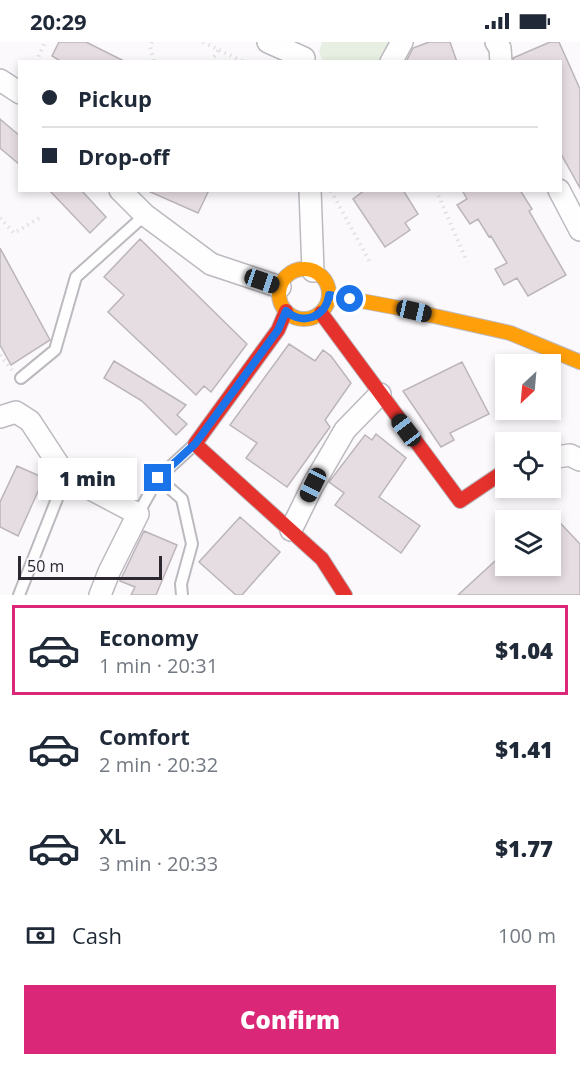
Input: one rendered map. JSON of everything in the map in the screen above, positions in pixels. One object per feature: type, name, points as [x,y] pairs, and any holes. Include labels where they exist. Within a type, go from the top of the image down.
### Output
[{"type":"street","points":[[268,42],[305,50]]},
{"type":"street","points":[[392,60],[402,42]]},
{"type":"street","points":[[496,42],[500,48],[501,60]]},
{"type":"street","points":[[0,80],[18,92]]},
{"type":"street","points":[[122,192],[145,215],[211,264],[280,287]]},
{"type":"street","points":[[310,192],[313,271]]},
{"type":"street","points":[[560,192],[580,230]]},
{"type":"street","points":[[313,271],[325,281],[329,295],[325,308],[321,313],[306,319],[291,316],[279,299],[280,287],[287,276],[292,273],[313,271]]},
{"type":"street","points":[[329,295],[510,333],[580,363]]},
{"type":"street","points":[[286,311],[278,330],[195,444],[322,559],[345,595]]},
{"type":"street","points":[[321,313],[460,501],[495,477]]},
{"type":"street","points":[[291,530],[313,485],[345,430],[380,394]]},
{"type":"street","points":[[0,417],[16,411],[30,421],[66,476],[138,514],[100,595]]},
{"type":"street","points":[[561,456],[570,454],[580,460]]},
{"type":"lane","points":[[21,378],[55,350],[76,277],[145,215]]},
{"type":"lane","points":[[138,514],[158,478],[195,444]]},
{"type":"lane","points":[[19,595],[66,476]]},
{"type":"lane","points":[[158,478],[182,499],[192,544],[181,584],[182,595]]},
{"type":"path","points":[[37,60],[45,42]]},
{"type":"path","points":[[152,42],[150,46],[154,60]]},
{"type":"path","points":[[203,42],[240,60]]},
{"type":"path","points":[[212,60],[219,49]]},
{"type":"path","points":[[331,192],[370,262]]},
{"type":"path","points":[[437,192],[467,262]]},
{"type":"path","points":[[0,218],[14,233],[41,217]]},
{"type":"shaded area","points":[[322,42],[388,43],[379,60],[322,60],[319,52]]},
{"type":"building","points":[[59,42],[86,42],[122,60],[59,60],[52,56]]},
{"type":"building","points":[[429,42],[450,42],[456,60],[407,60],[413,48]]},
{"type":"building","points":[[550,42],[559,42],[580,89],[580,188],[562,156],[562,60],[514,60],[513,58]]},
{"type":"building","points":[[0,119],[18,134],[18,163],[0,148]]},
{"type":"building","points":[[51,192],[83,192],[106,217],[90,233]]},
{"type":"building","points":[[151,192],[208,192],[198,213]]},
{"type":"building","points":[[362,192],[404,192],[418,214],[405,223],[410,230],[385,247],[353,199]]},
{"type":"building","points":[[463,192],[521,192],[532,209],[529,211],[566,275],[528,296],[517,278],[504,285],[495,269],[507,263],[478,219],[470,224],[457,205],[467,199]]},
{"type":"building","points":[[140,239],[247,344],[211,392],[204,386],[196,395],[108,312],[124,295],[104,277]]},
{"type":"building","points":[[0,248],[50,340],[11,365],[0,345]]},
{"type":"building","points":[[289,344],[315,361],[323,350],[331,356],[351,383],[325,420],[330,427],[287,487],[246,458],[257,443],[230,425]]},
{"type":"building","points":[[114,361],[186,405],[177,415],[187,424],[176,435],[142,401],[104,378]]},
{"type":"building","points":[[462,362],[489,414],[450,433],[454,440],[441,447],[403,391]]},
{"type":"building","points":[[376,434],[406,458],[379,497],[420,526],[401,553],[335,505],[344,493],[329,482],[365,435],[372,440]]},
{"type":"building","points":[[17,466],[44,478],[18,536],[0,527],[0,502]]},
{"type":"building","points":[[240,517],[280,552],[242,595],[236,595],[199,562]]},
{"type":"building","points":[[561,524],[580,544],[580,595],[458,595],[495,561],[495,576],[561,576]]},
{"type":"building","points":[[144,531],[177,545],[156,595],[131,595],[135,587],[120,581]]},
{"type":"traffic: slow","points":[[304,269],[313,271],[324,280],[329,294],[327,303],[318,314],[304,319],[295,317],[284,308],[279,294],[281,285],[290,274],[304,269]]},
{"type":"traffic: slow","points":[[329,295],[510,333],[580,362]]},
{"type":"traffic: jam","points":[[286,311],[278,330],[195,444],[322,559],[345,595]]},
{"type":"traffic: jam","points":[[321,313],[460,501],[495,477]]},
{"type":"route","points":[[158,478],[195,444],[278,330],[286,311],[291,316],[306,319],[321,313],[328,302],[329,295],[350,299]]}]
